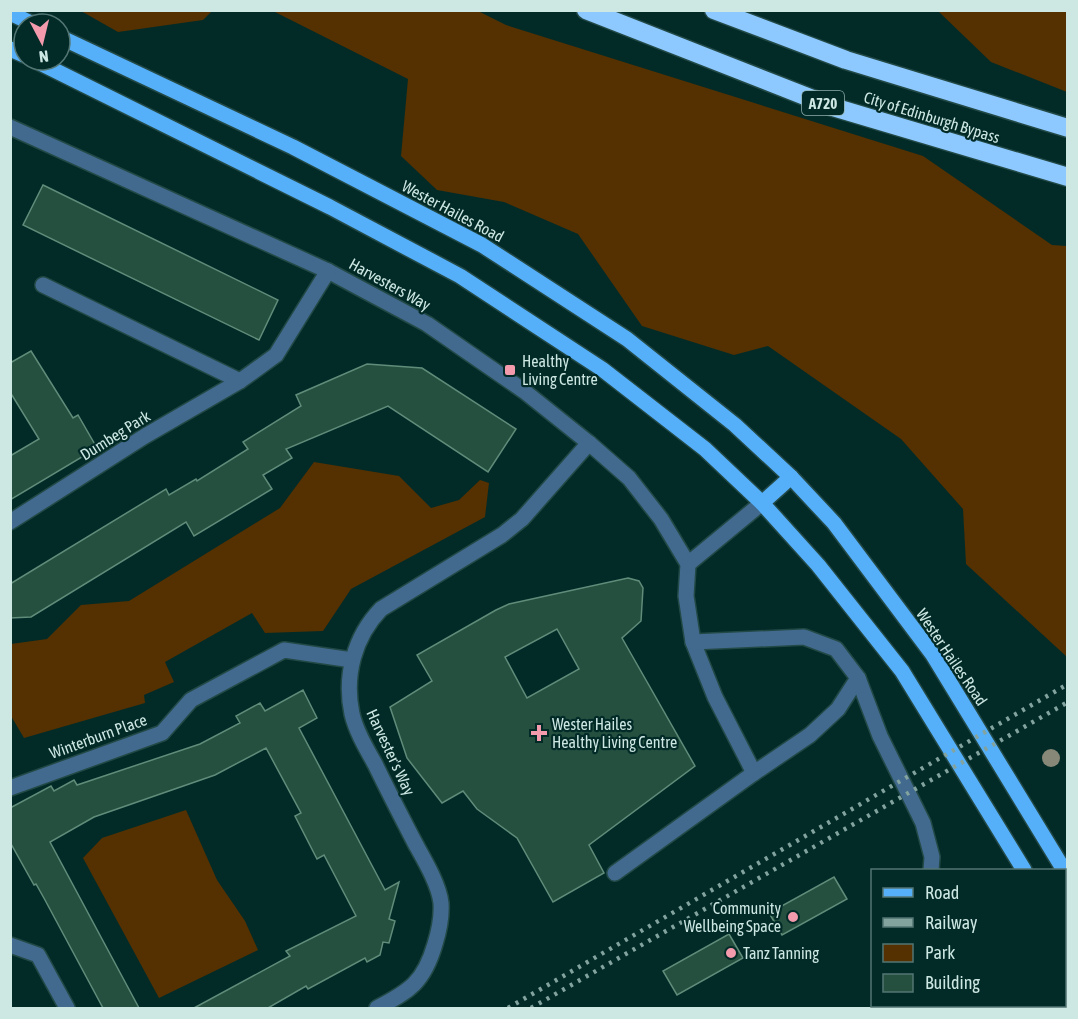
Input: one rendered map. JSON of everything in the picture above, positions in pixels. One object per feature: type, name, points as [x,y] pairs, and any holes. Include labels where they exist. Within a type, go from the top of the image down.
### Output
[{"type":"highway","name":"City of Edinburgh Bypass","points":[[585,10],[832,107],[1068,177]]},
{"type":"highway","name":"City of Edinburgh Bypass","points":[[714,10],[846,60],[1068,128]]},
{"type":"main road","name":"Wester Hailes Road","points":[[72,43],[293,147],[482,245],[627,339],[735,425],[791,477],[834,523],[933,655],[1063,869]]},
{"type":"main road","points":[[58,72],[330,207],[460,276],[602,369],[705,448],[762,503],[818,565],[902,671],[1023,869]]},
{"type":"main road","points":[[762,503],[791,477]]},
{"type":"street","name":"Harvesters Way","points":[[10,127],[328,271],[427,324],[524,391],[629,478],[661,519],[688,564]]},
{"type":"street","name":"Dumbeg Park","points":[[10,522],[145,436],[240,381],[276,355],[328,271]]},
{"type":"street","points":[[43,285],[240,381]]},
{"type":"street","name":"Harvester's Way","points":[[377,1008],[405,994],[420,977],[432,956],[439,930],[441,902],[429,869],[361,738],[352,715],[350,690],[352,660],[360,638],[368,622],[381,609],[502,535],[522,519],[589,443]]},
{"type":"street","points":[[754,773],[715,697],[693,642],[686,596],[688,564],[762,503]]},
{"type":"street","points":[[693,642],[804,637],[836,650],[858,678],[880,736],[923,823],[932,857],[931,869]]},
{"type":"street","name":"Winterburn Place","points":[[10,788],[162,733],[191,699],[284,650],[352,660]]},
{"type":"street","points":[[615,873],[810,735],[838,709],[858,678]]},
{"type":"street","points":[[10,945],[38,955],[67,1008]]},
{"type":"green space","points":[[81,11],[212,11],[203,20],[118,32]]},
{"type":"green space","points":[[273,11],[478,11],[506,25],[923,156],[1052,245],[1067,246],[1067,657],[966,564],[963,509],[901,439],[768,346],[734,355],[642,326],[578,234],[504,202],[437,190],[401,156],[408,79]]},
{"type":"green space","points":[[938,11],[1067,11],[1067,92],[991,62]]},
{"type":"green space","points":[[314,462],[399,476],[431,508],[459,500],[480,480],[489,483],[485,517],[351,589],[323,631],[265,633],[252,613],[165,662],[174,682],[144,695],[145,703],[24,738],[11,716],[11,644],[47,639],[81,605],[129,601],[280,508]]},
{"type":"green space","points":[[186,810],[217,880],[245,921],[258,950],[159,998],[83,858],[102,838]]},
{"type":"building","points":[[43,185],[278,300],[259,340],[23,225]]},
{"type":"building","points":[[31,351],[73,418],[78,415],[97,448],[10,500],[10,456],[39,439],[10,392],[10,363]]},
{"type":"building","points":[[367,364],[422,368],[516,429],[488,472],[388,406],[286,449],[292,458],[263,475],[272,489],[194,536],[186,522],[31,617],[10,618],[10,584],[166,489],[169,495],[196,479],[197,481],[248,449],[243,442],[301,406],[296,395]]},
{"type":"building","name":"Wester Hailes Healthy Living Centre","points":[[628,578],[639,581],[643,588],[641,621],[622,638],[695,766],[589,845],[604,873],[553,902],[517,838],[477,809],[463,791],[442,803],[407,758],[390,707],[432,681],[417,655],[509,604]],"holes":[[[557,629],[579,669],[527,698],[505,657]]]},
{"type":"building","points":[[303,690],[317,718],[299,728],[385,890],[399,882],[389,919],[395,921],[389,943],[383,942],[380,955],[367,962],[365,958],[308,989],[306,986],[268,1008],[194,1008],[290,956],[286,951],[356,916],[324,855],[317,859],[295,816],[301,813],[266,748],[215,775],[94,817],[50,842],[139,1008],[103,1008],[45,900],[10,842],[10,808],[51,786],[54,791],[74,780],[77,785],[200,744],[240,723],[236,716],[260,703],[265,711]]},
{"type":"building","points":[[834,877],[847,899],[782,935],[769,913]]},
{"type":"building","points":[[729,934],[743,958],[677,995],[663,971]]},
{"type":"railway","points":[[508,1008],[1068,684]]},
{"type":"railway","points":[[531,1008],[1068,702]]},
{"type":"place","name":"Healthy Living Centre","points":[[510,370]]},
{"type":"place","name":"Wester Hailes Healthy Living Centre","points":[[539,733]]},
{"type":"place","name":"Community Wellbeing Space","points":[[793,917]]},
{"type":"place","name":"Tanz Tanning","points":[[731,953]]}]
